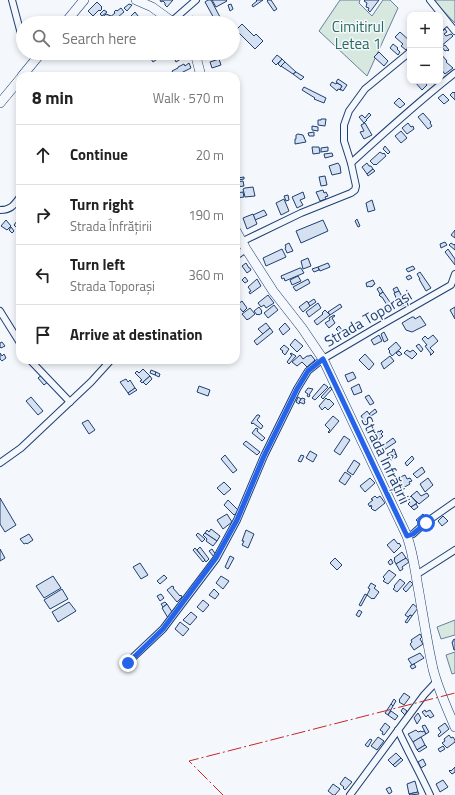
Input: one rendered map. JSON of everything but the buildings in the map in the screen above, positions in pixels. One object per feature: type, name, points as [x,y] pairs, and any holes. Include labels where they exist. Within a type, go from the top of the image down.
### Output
[{"type":"main road","points":[[71,16],[84,0]]},
{"type":"main road","points":[[136,0],[152,7],[165,16]]},
{"type":"main road","points":[[25,72],[35,60]]},
{"type":"main road","points":[[197,60],[200,72]]},
{"type":"main road","points":[[0,104],[16,84]]},
{"type":"main road","name":"Strada Înfrățirii","points":[[240,238],[273,291],[302,328],[323,359],[407,536],[416,575],[426,637],[437,681],[455,727]]},
{"type":"street","points":[[12,0],[16,17]]},
{"type":"street","points":[[179,16],[196,0]]},
{"type":"street","points":[[430,0],[455,31]]},
{"type":"street","points":[[443,26],[448,22]]},
{"type":"street","points":[[240,250],[244,245],[301,213],[355,190],[356,186],[351,163],[344,141],[344,125],[349,111],[365,89],[407,54]]},
{"type":"street","points":[[351,163],[382,134],[455,72]]},
{"type":"street","points":[[0,210],[6,210],[16,202]]},
{"type":"street","name":"Strada Toporași","points":[[128,663],[163,629],[216,558],[237,520],[264,456],[297,389],[308,371],[323,359],[453,285],[455,274]]},
{"type":"street","points":[[0,311],[16,337]]},
{"type":"street","points":[[34,364],[70,402]]},
{"type":"street","points":[[0,463],[20,448],[70,402],[107,364]]},
{"type":"street","points":[[407,536],[413,534],[455,502]]},
{"type":"street","points":[[416,575],[455,550]]},
{"type":"street","points":[[350,795],[424,695],[437,681]]},
{"type":"street","points":[[398,730],[430,795]]},
{"type":"green space","name":"Cimitirul Letea 1","points":[[340,0],[360,0],[359,3],[372,16],[383,0],[390,0],[398,8],[367,76],[319,31]]},
{"type":"green space","points":[[433,0],[455,0],[455,23]]},
{"type":"green space","points":[[455,620],[455,635],[441,639],[437,627]]},
{"type":"green space","points":[[455,652],[455,673],[452,674],[446,655]]},
{"type":"power","points":[[223,795],[189,761],[455,693]]},
{"type":"route","points":[[128,663],[163,629],[216,558],[237,520],[264,456],[297,389],[308,371],[323,359],[407,536],[413,534],[426,523]]}]
